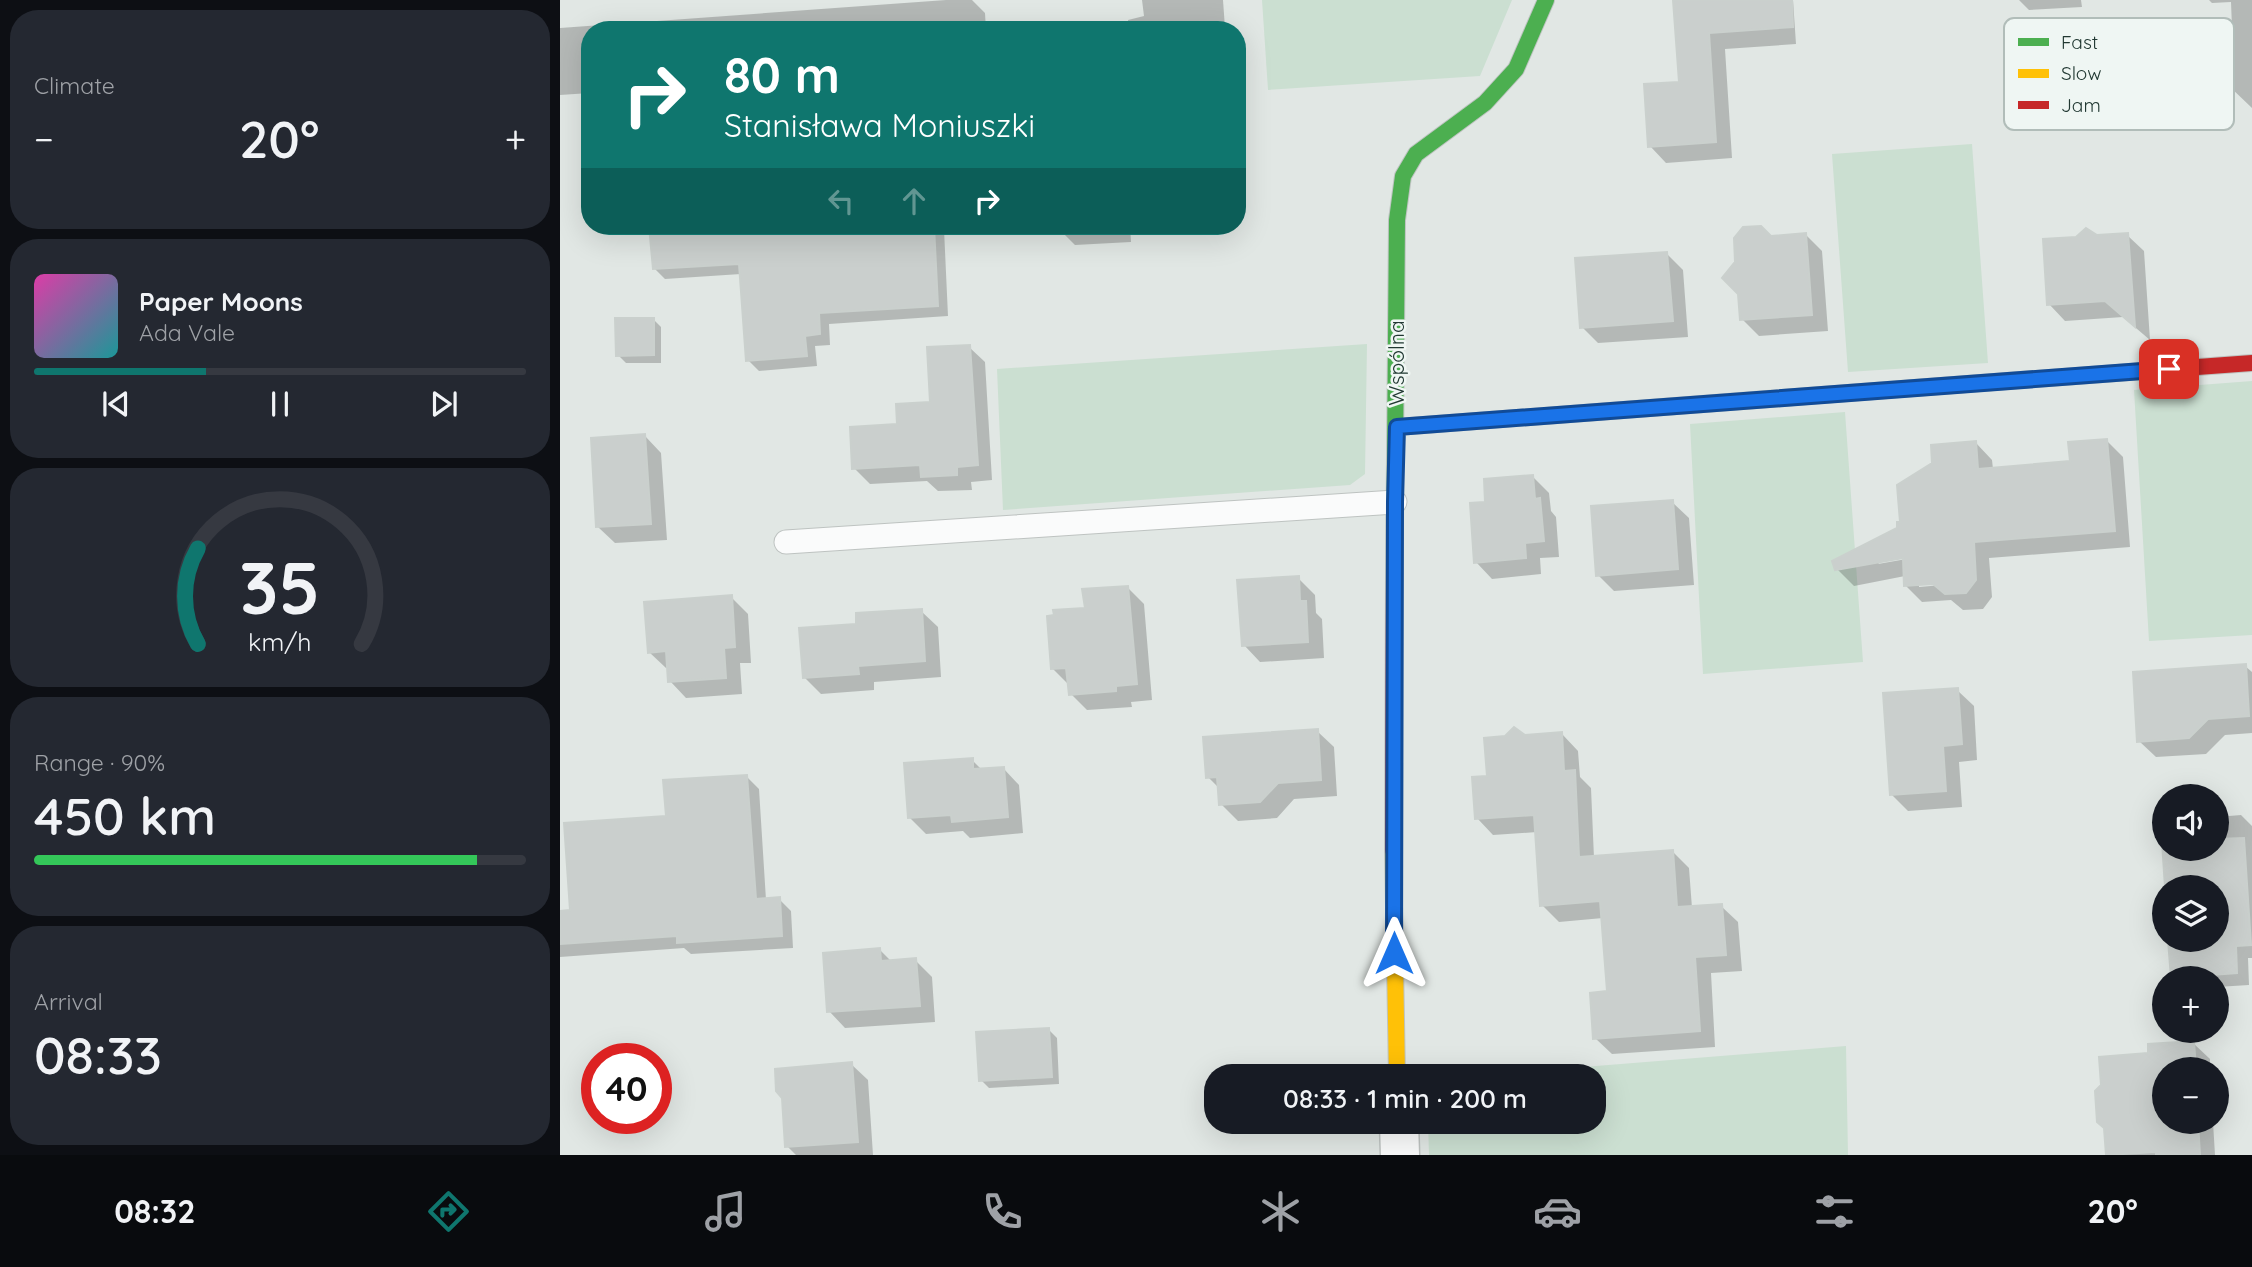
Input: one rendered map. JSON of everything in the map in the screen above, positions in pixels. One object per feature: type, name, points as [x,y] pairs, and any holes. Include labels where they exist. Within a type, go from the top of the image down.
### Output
[{"type":"street","name":"Wspólna","points":[[1398,1064],[1393,927],[1395,502],[1397,220],[1403,176],[1416,154],[1485,103],[1516,69],[1546,0]]},
{"type":"street","points":[[1397,427],[2252,363]]},
{"type":"street","points":[[1399,1134],[1400,1155]]},
{"type":"lane","points":[[786,542],[1395,502]]},
{"type":"green space","points":[[1262,0],[1512,0],[1480,76],[1268,90]]},
{"type":"green space","points":[[1972,144],[1988,363],[1848,372],[1832,154]]},
{"type":"green space","points":[[1367,344],[1365,474],[1350,485],[1003,510],[997,369]]},
{"type":"green space","points":[[2252,381],[2252,635],[2149,641],[2134,390]]},
{"type":"green space","points":[[1845,412],[1863,662],[1703,674],[1690,424]]},
{"type":"green space","points":[[1846,1046],[1848,1155],[1429,1155],[1428,1134],[1606,1134],[1606,1065]]},
{"type":"building","points":[[1673,0],[1792,0],[1793,27],[1709,33],[1716,142],[1648,147],[1644,84],[1679,82]]},
{"type":"building","points":[[1761,226],[1771,236],[1806,233],[1812,315],[1740,320],[1738,294],[1722,278],[1735,262],[1734,238],[1743,227]]},
{"type":"building","points":[[2086,228],[2097,235],[2128,233],[2135,327],[2105,301],[2047,305],[2043,239],[2076,237]]},
{"type":"building","points":[[650,235],[934,235],[938,306],[819,313],[820,334],[805,336],[807,356],[746,361],[739,264],[653,269]]},
{"type":"building","points":[[1667,252],[1673,321],[1580,328],[1575,258]]},
{"type":"building","points":[[615,318],[654,318],[654,355],[616,356]]},
{"type":"building","points":[[970,345],[978,465],[957,467],[957,475],[921,477],[920,465],[852,469],[850,427],[897,424],[896,404],[930,402],[927,347]]},
{"type":"building","points":[[645,434],[651,524],[596,527],[591,438]]},
{"type":"building","points":[[2107,439],[2115,531],[1974,542],[1976,580],[1966,593],[1945,594],[1933,584],[1904,586],[1903,558],[1835,570],[1832,561],[1897,528],[1897,522],[1900,522],[1897,485],[1932,463],[1931,445],[1976,441],[1978,469],[2070,461],[2068,442]]},
{"type":"building","points":[[1533,475],[1535,499],[1540,498],[1544,541],[1525,543],[1526,558],[1474,563],[1470,503],[1485,502],[1484,479]]},
{"type":"building","points":[[1673,500],[1678,569],[1596,576],[1591,506]]},
{"type":"building","points":[[1299,576],[1300,601],[1306,601],[1308,642],[1242,646],[1237,580]]},
{"type":"building","points":[[1128,586],[1137,684],[1116,686],[1116,691],[1069,695],[1066,668],[1051,669],[1047,616],[1054,615],[1053,610],[1085,608],[1082,589]]},
{"type":"building","points":[[732,595],[735,647],[724,648],[726,678],[668,682],[666,651],[648,653],[644,602]]},
{"type":"building","points":[[922,609],[925,661],[858,666],[859,674],[803,678],[799,628],[856,624],[856,613]]},
{"type":"building","points":[[2246,664],[2249,716],[2208,719],[2189,738],[2137,742],[2133,672]]},
{"type":"building","points":[[1958,688],[1962,744],[1943,746],[1946,791],[1890,795],[1883,693]]},
{"type":"building","points":[[1514,727],[1525,735],[1562,732],[1564,771],[1575,770],[1579,857],[1673,850],[1677,907],[1722,904],[1726,955],[1695,957],[1700,1031],[1593,1039],[1590,993],[1607,991],[1600,901],[1540,906],[1534,815],[1475,819],[1472,777],[1487,776],[1484,738],[1505,736]]},
{"type":"building","points":[[1318,729],[1321,780],[1278,783],[1260,802],[1219,805],[1217,777],[1206,778],[1203,737]]},
{"type":"building","points":[[973,758],[973,769],[1004,767],[1008,817],[952,822],[951,815],[908,818],[904,763]]},
{"type":"building","points":[[747,775],[756,899],[780,897],[782,936],[677,943],[677,936],[560,944],[560,911],[570,910],[564,823],[666,816],[663,780]]},
{"type":"building","points":[[2244,838],[2251,945],[2236,946],[2237,973],[2229,974],[2229,966],[2170,966],[2169,952],[2229,952],[2229,875],[2164,875],[2163,861],[2229,861],[2229,839]]},
{"type":"building","points":[[880,948],[881,961],[916,958],[920,1006],[827,1012],[823,953]]},
{"type":"building","points":[[1049,1028],[1052,1077],[979,1081],[976,1032]]},
{"type":"building","points":[[2194,1043],[2195,1057],[2152,1057],[2152,1134],[2199,1134],[2200,1155],[2156,1155],[2156,1152],[2106,1155],[2104,1128],[2097,1122],[2095,1091],[2101,1085],[2099,1057],[2148,1053],[2148,1044]]},
{"type":"building","points":[[852,1062],[858,1142],[785,1147],[782,1098],[776,1091],[775,1069]]},
{"type":"traffic: fast","points":[[1394,574],[1397,220],[1403,176],[1416,154],[1485,103],[1516,69],[1546,0]]},
{"type":"traffic: fast","points":[[1397,427],[1967,384]]},
{"type":"traffic: slow","points":[[1393,850],[1397,1064]]},
{"type":"traffic: jam","points":[[1967,384],[2252,363]]},
{"type":"traffic: jam","points":[[1393,850],[1394,574]]},
{"type":"route","points":[[1394,953],[1397,427],[2169,369]]}]
